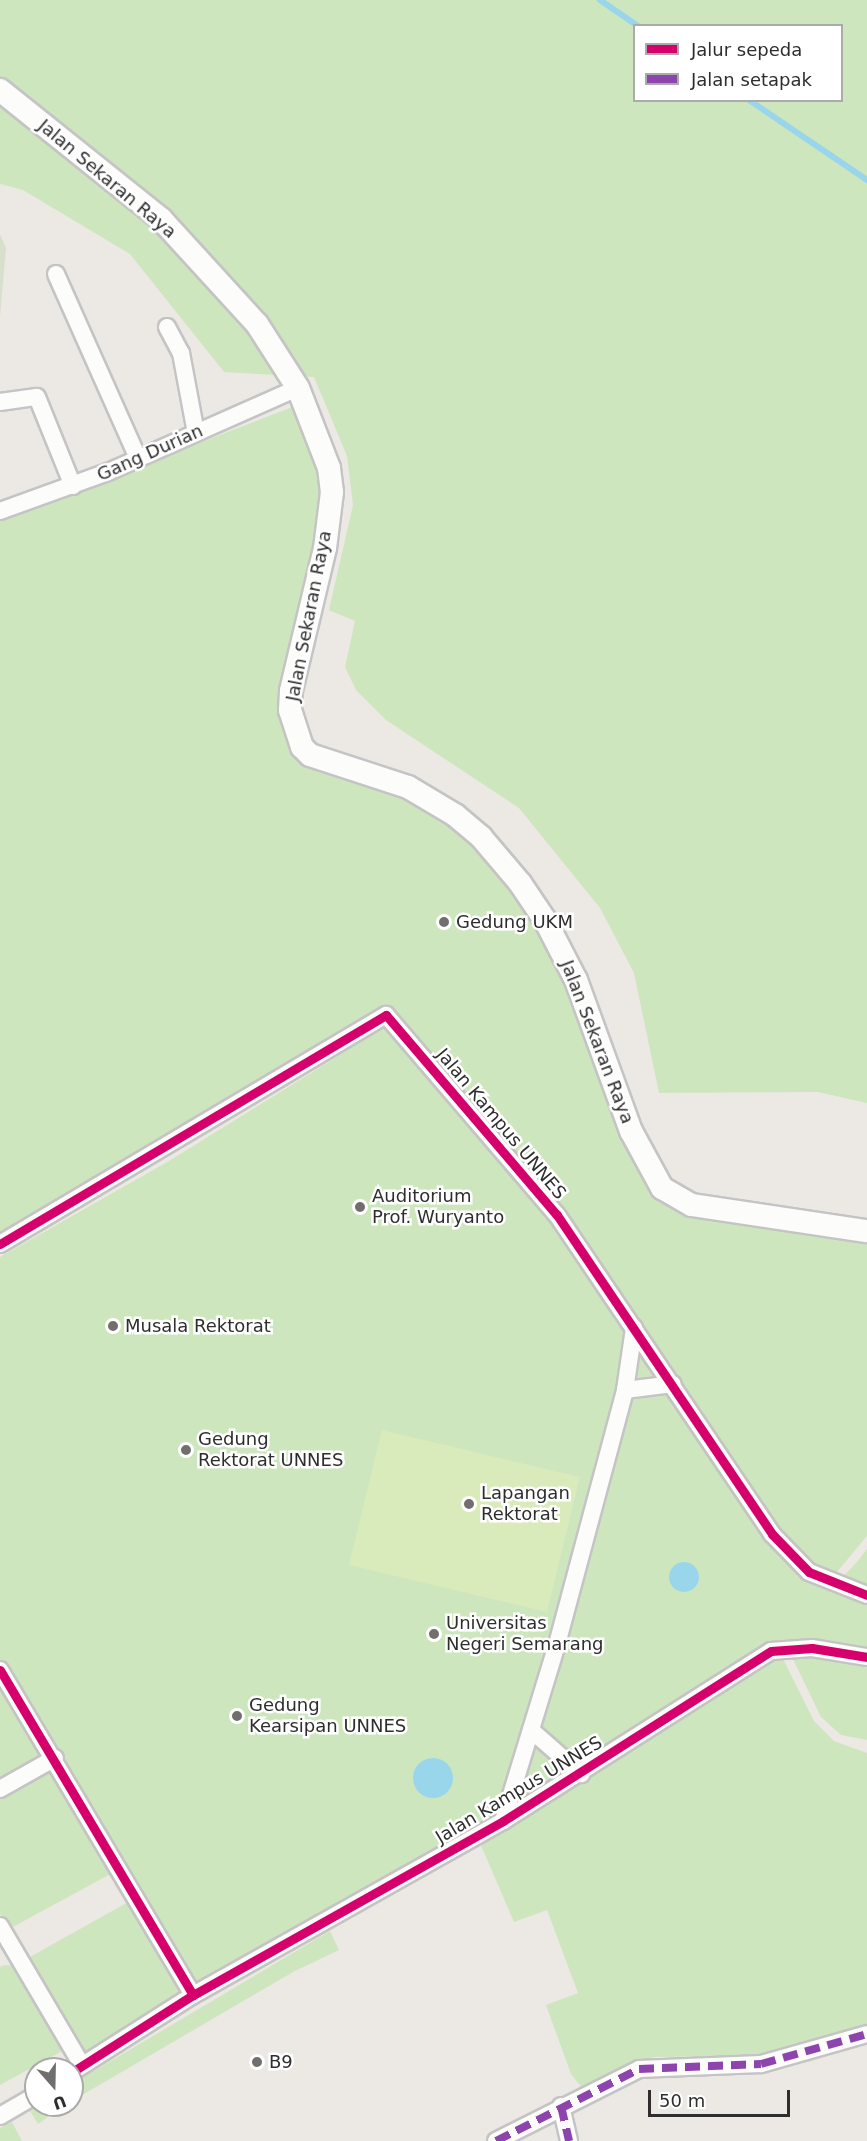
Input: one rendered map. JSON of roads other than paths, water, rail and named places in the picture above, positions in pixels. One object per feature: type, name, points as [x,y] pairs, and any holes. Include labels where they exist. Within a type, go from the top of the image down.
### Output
[{"type":"main road","name":"Jalan Sekaran Raya","points":[[0,90],[161,219],[257,324],[298,388],[329,468],[332,492],[325,548],[291,691],[290,710],[302,747],[310,754],[408,787],[455,815],[481,837],[520,883],[545,920],[576,980],[631,1131],[668,1193],[692,1205],[867,1232]]},
{"type":"street","points":[[56,274],[138,458]]},
{"type":"street","points":[[167,327],[181,353],[196,433]]},
{"type":"street","name":"Gang Durian","points":[[0,511],[73,486],[298,388]]},
{"type":"street","points":[[0,402],[37,397],[73,486]]},
{"type":"street","name":"Jalan Kampus UNNES","points":[[0,1244],[386,1015],[557,1215],[772,1534],[790,1555],[820,1578],[867,1595]]},
{"type":"street","name":"Jalan Kampus UNNES","points":[[503,1821],[531,1730],[625,1390],[634,1328]]},
{"type":"street","points":[[625,1390],[673,1384]]},
{"type":"street","name":"Jalan Kampus UNNES","points":[[84,2064],[193,1995],[503,1821],[581,1774],[771,1651],[812,1648],[867,1657]]},
{"type":"street","points":[[0,1670],[55,1758],[193,1995]]},
{"type":"street","name":"Jalan Kampus UNNES","points":[[531,1730],[581,1774]]},
{"type":"street","points":[[0,1789],[55,1758]]},
{"type":"street","points":[[0,1926],[71,2057]]},
{"type":"street","points":[[496,2141],[561,2106],[639,2069],[761,2064],[867,2034]]},
{"type":"street","points":[[0,2116],[24,2101]]},
{"type":"street","points":[[561,2106],[569,2141]]},
{"type":"water","points":[[684,1562],[694,1567],[699,1577],[694,1587],[684,1592],[674,1587],[669,1577],[674,1567]]},
{"type":"water","points":[[433,1758],[441,1759],[447,1764],[452,1770],[452,1786],[447,1792],[441,1797],[433,1798],[425,1797],[419,1792],[414,1786],[413,1778],[414,1770],[419,1764],[425,1759]]},
{"type":"waterway","points":[[600,0],[635,24]]},
{"type":"waterway","points":[[752,102],[867,180]]},
{"type":"place","name":"Gedung UKM","points":[[444,922]]},
{"type":"place","name":"Auditorium Prof. Wuryanto","points":[[360,1207]]},
{"type":"place","name":"Musala Rektorat","points":[[113,1326]]},
{"type":"place","name":"Gedung Rektorat UNNES","points":[[186,1450]]},
{"type":"place","name":"Lapangan Rektorat","points":[[469,1504]]},
{"type":"place","name":"Universitas Negeri Semarang","points":[[434,1634]]},
{"type":"place","name":"Gedung Kearsipan UNNES","points":[[237,1716]]},
{"type":"place","name":"B9","points":[[257,2062]]}]
